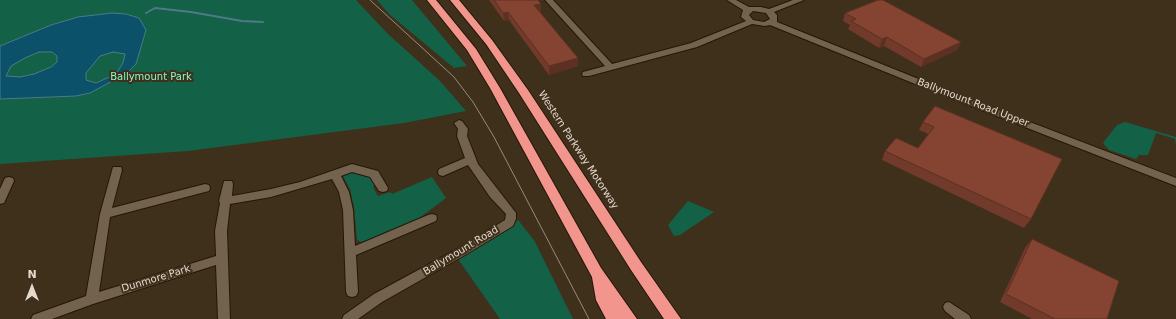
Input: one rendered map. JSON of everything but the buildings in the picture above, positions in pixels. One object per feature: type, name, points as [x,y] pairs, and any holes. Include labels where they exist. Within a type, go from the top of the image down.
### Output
[{"type":"highway","points":[[431,0],[471,49],[495,88],[596,272],[629,319]]},
{"type":"highway","name":"Western Parkway Motorway","points":[[454,0],[489,42],[524,92],[636,266],[673,319]]},
{"type":"highway","points":[[596,272],[603,300],[614,319]]},
{"type":"street","points":[[549,0],[610,67]]},
{"type":"street","points":[[731,0],[748,10],[756,9],[769,12],[800,0]]},
{"type":"street","points":[[748,10],[745,17],[751,22],[762,24],[771,22],[774,18],[769,12]]},
{"type":"street","points":[[586,74],[694,45],[751,22]]},
{"type":"street","name":"Ballymount Road Upper","points":[[771,22],[933,88],[1176,182]]},
{"type":"street","name":"Ballymount Road","points":[[348,319],[378,298],[509,223],[511,213],[494,194],[470,160],[470,156],[462,136],[464,129],[459,123]]},
{"type":"street","points":[[443,172],[470,160]]},
{"type":"street","points":[[224,201],[283,190],[352,168],[374,174],[383,188]]},
{"type":"street","points":[[92,299],[105,214],[117,170]]},
{"type":"street","points":[[335,174],[344,192],[348,210],[352,292]]},
{"type":"street","points":[[0,200],[9,181]]},
{"type":"street","points":[[224,319],[221,231],[224,201],[228,184]]},
{"type":"street","points":[[105,214],[205,188]]},
{"type":"street","points":[[350,253],[432,218]]},
{"type":"street","name":"Dunmore Park","points":[[37,319],[92,299],[221,259]]},
{"type":"street","points":[[949,307],[965,319]]},
{"type":"green space","name":"Ballymount Park","points":[[0,0],[356,0],[387,33],[440,81],[466,111],[404,123],[188,151],[0,164]]},
{"type":"green space","points":[[377,0],[412,0],[467,66],[454,68],[389,14]]},
{"type":"green space","points":[[1125,122],[1176,137],[1176,145],[1175,139],[1156,133],[1148,155],[1139,155],[1136,159],[1109,150],[1103,143],[1117,125]]},
{"type":"green space","points":[[353,171],[371,176],[375,184],[373,187],[378,196],[390,192],[392,194],[432,177],[446,198],[414,222],[363,243],[357,240],[354,207],[350,189],[342,174]]},
{"type":"green space","points":[[688,201],[714,212],[680,235],[674,236],[668,225]]},
{"type":"green space","points":[[518,220],[534,240],[573,319],[500,319],[458,259]]},
{"type":"water","points":[[112,13],[126,14],[139,18],[146,30],[136,64],[127,73],[90,93],[76,96],[0,99],[0,46],[51,25],[78,17]],"holes":[[[39,52],[52,52],[57,56],[57,62],[51,67],[34,74],[20,77],[6,76],[11,66]],[[113,52],[125,54],[123,63],[116,74],[96,83],[86,80],[86,73],[100,56]]]},
{"type":"waterway","points":[[146,13],[155,8],[191,12],[242,21],[263,22]]},
{"type":"tram line","points":[[370,0],[454,77],[473,102],[494,137],[589,319]]}]
